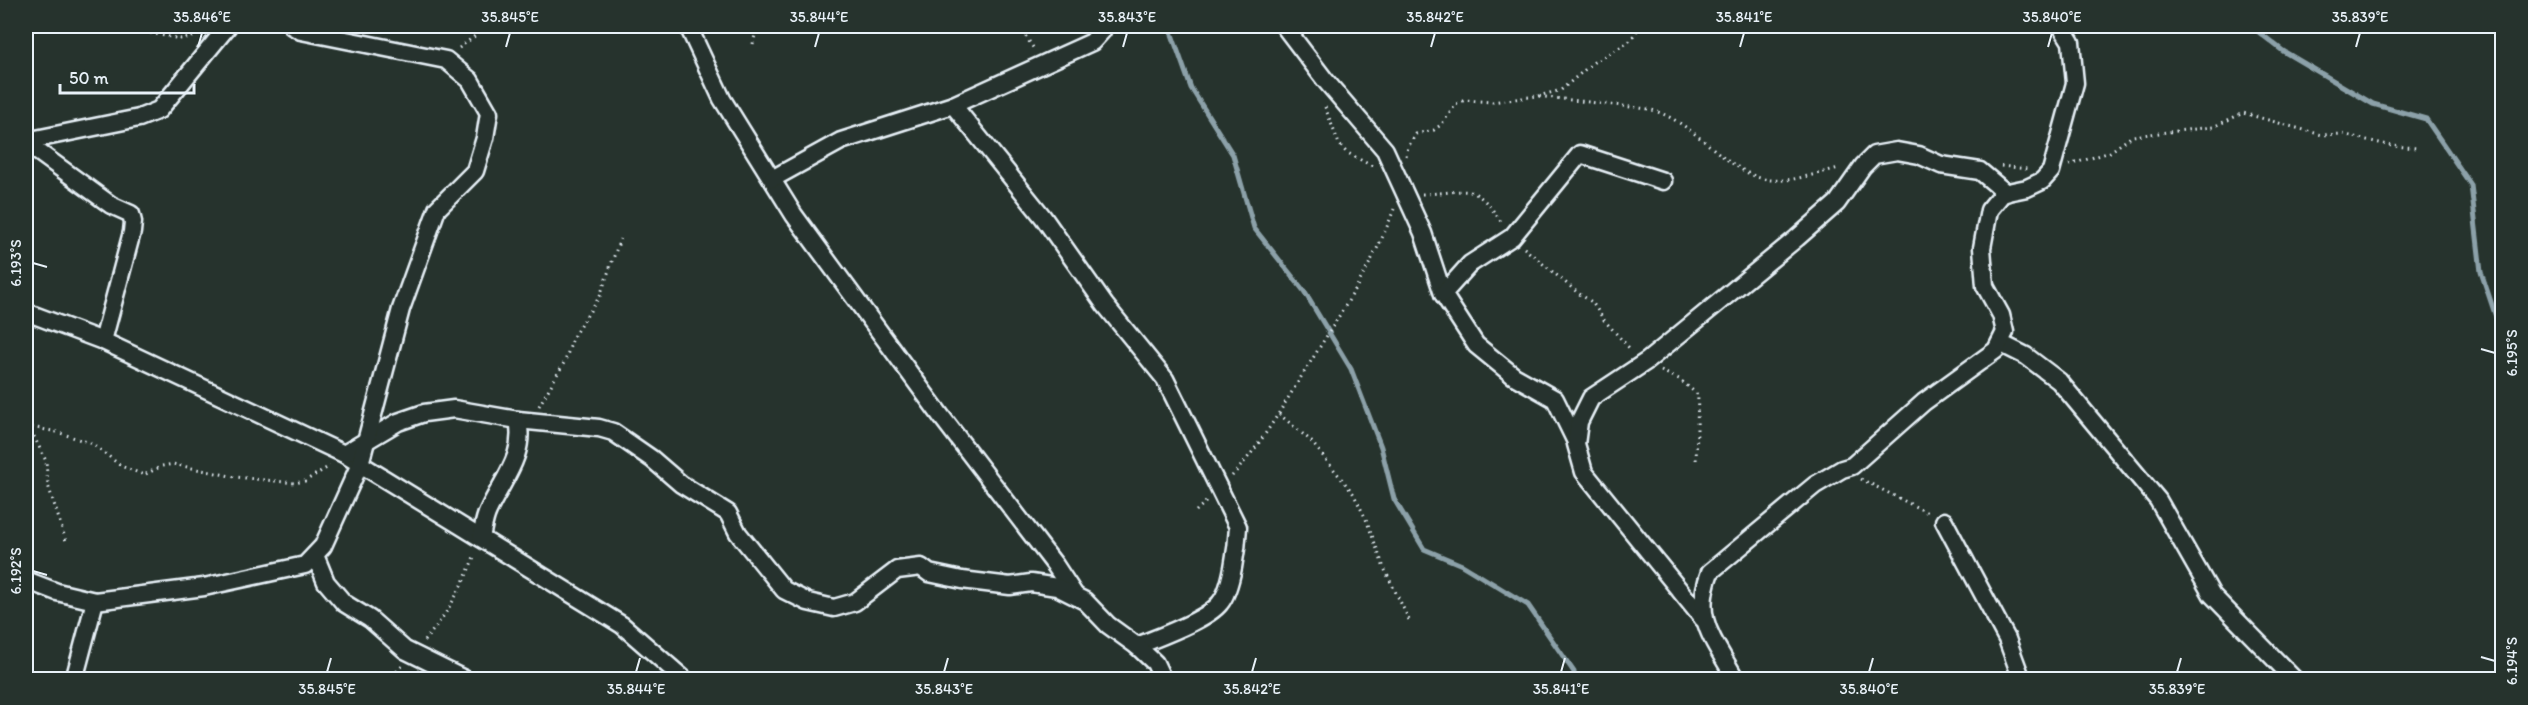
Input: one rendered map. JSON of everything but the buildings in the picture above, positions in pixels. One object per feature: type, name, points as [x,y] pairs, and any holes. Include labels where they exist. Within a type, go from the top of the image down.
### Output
[{"type":"street","points":[[26,580],[57,592],[95,601],[215,585],[305,565],[323,546],[360,464],[401,309],[437,209],[475,171],[485,138],[489,113],[470,80],[446,60],[301,31],[292,26]]},
{"type":"street","points":[[688,26],[722,99],[794,215],[941,417],[1055,565],[1075,596]]},
{"type":"street","points":[[772,179],[841,141],[953,105],[1092,42],[1102,32],[1104,26]]},
{"type":"street","points":[[1284,26],[1324,80],[1385,150],[1423,233],[1443,294],[1476,345],[1514,376],[1555,399],[1575,402],[1591,398],[1647,361],[1837,203],[1863,166],[1874,155],[1897,151],[1919,155],[1941,165],[1980,171],[2006,193]]},
{"type":"street","points":[[1703,619],[1703,593],[1710,572],[1815,485],[1842,469],[1852,466],[1924,402],[1996,350],[2006,332],[2001,315],[1985,286],[1982,248],[1989,210],[2006,193],[2027,188],[2042,181],[2051,171],[2075,83],[2071,42],[2061,26]]},
{"type":"street","points":[[26,142],[139,118],[159,110],[224,30]]},
{"type":"street","points":[[953,105],[1043,217],[1106,305],[1165,379],[1209,464],[1238,527],[1237,545],[1226,594],[1219,605],[1204,615],[1137,646]]},
{"type":"street","points":[[26,142],[111,205],[130,214],[132,218],[132,232],[103,341]]},
{"type":"street","points":[[1443,294],[1470,264],[1512,237],[1580,154],[1663,181]]},
{"type":"street","points":[[26,312],[103,341],[344,454],[622,625],[685,680]]},
{"type":"street","points":[[2000,343],[2026,356],[2060,381],[2158,500],[2212,596],[2295,680]]},
{"type":"street","points":[[1576,444],[1579,422],[1591,398]]},
{"type":"street","points":[[1555,399],[1576,444],[1584,472],[1703,619],[1736,680]]},
{"type":"street","points":[[344,454],[398,422],[423,413],[454,409],[522,420],[599,428],[613,432],[652,459],[681,484],[728,513],[738,533],[784,590],[808,602],[834,608],[855,602],[897,570],[921,567],[929,573],[962,580],[1010,586],[1031,583],[1057,587],[1084,601],[1108,625],[1137,646],[1155,663],[1163,680]]},
{"type":"street","points":[[481,538],[487,513],[519,451],[522,420]]},
{"type":"street","points":[[1944,521],[2007,639],[2022,680]]},
{"type":"street","points":[[315,555],[326,582],[344,603],[370,620],[405,650],[466,680]]},
{"type":"street","points":[[75,680],[95,601]]},
{"type":"path","points":[[115,26],[180,39],[224,30]]},
{"type":"path","points":[[446,60],[488,26]]},
{"type":"path","points":[[753,44],[757,26]]},
{"type":"path","points":[[1018,26],[1023,36],[1039,55]]},
{"type":"path","points":[[1405,159],[1408,147],[1416,134],[1434,130],[1442,124],[1456,104],[1465,100],[1492,102],[1537,96],[1561,90],[1611,50],[1629,42],[1640,26]]},
{"type":"path","points":[[1537,96],[1657,111],[1694,133],[1747,174],[1764,179],[1777,180],[1850,166],[1863,166]]},
{"type":"path","points":[[1323,103],[1339,144],[1346,152],[1379,171]]},
{"type":"path","points":[[1993,165],[2051,171],[2088,157],[2110,152],[2132,136],[2213,127],[2243,113],[2322,135],[2342,134],[2392,146],[2418,148]]},
{"type":"path","points":[[1196,511],[1246,462],[1358,288],[1385,234],[1401,187],[1423,194],[1473,191],[1480,194],[1512,237],[1578,293],[1592,302],[1621,340],[1647,361],[1679,379],[1698,395],[1696,463]]},
{"type":"path","points":[[522,420],[542,404],[564,361],[574,335],[600,296],[620,239]]},
{"type":"path","points":[[1278,414],[1310,440],[1353,493],[1370,527],[1384,568],[1410,622]]},
{"type":"path","points":[[26,420],[27,427],[46,461],[48,485],[67,544]]},
{"type":"path","points":[[27,427],[57,432],[93,444],[121,466],[144,475],[162,466],[173,464],[235,477],[295,483],[305,481],[329,467],[344,454]]},
{"type":"path","points":[[1842,469],[1944,521]]},
{"type":"path","points":[[388,680],[440,623],[466,578],[481,538]]},
{"type":"waterway","points":[[1169,26],[1191,88],[1233,155],[1254,228],[1304,291],[1351,369],[1381,447],[1394,499],[1424,549],[1462,565],[1528,605],[1574,672],[1574,680]]},
{"type":"waterway","points":[[2251,26],[2283,51],[2373,104],[2426,119],[2471,185],[2481,272],[2502,335]]}]
